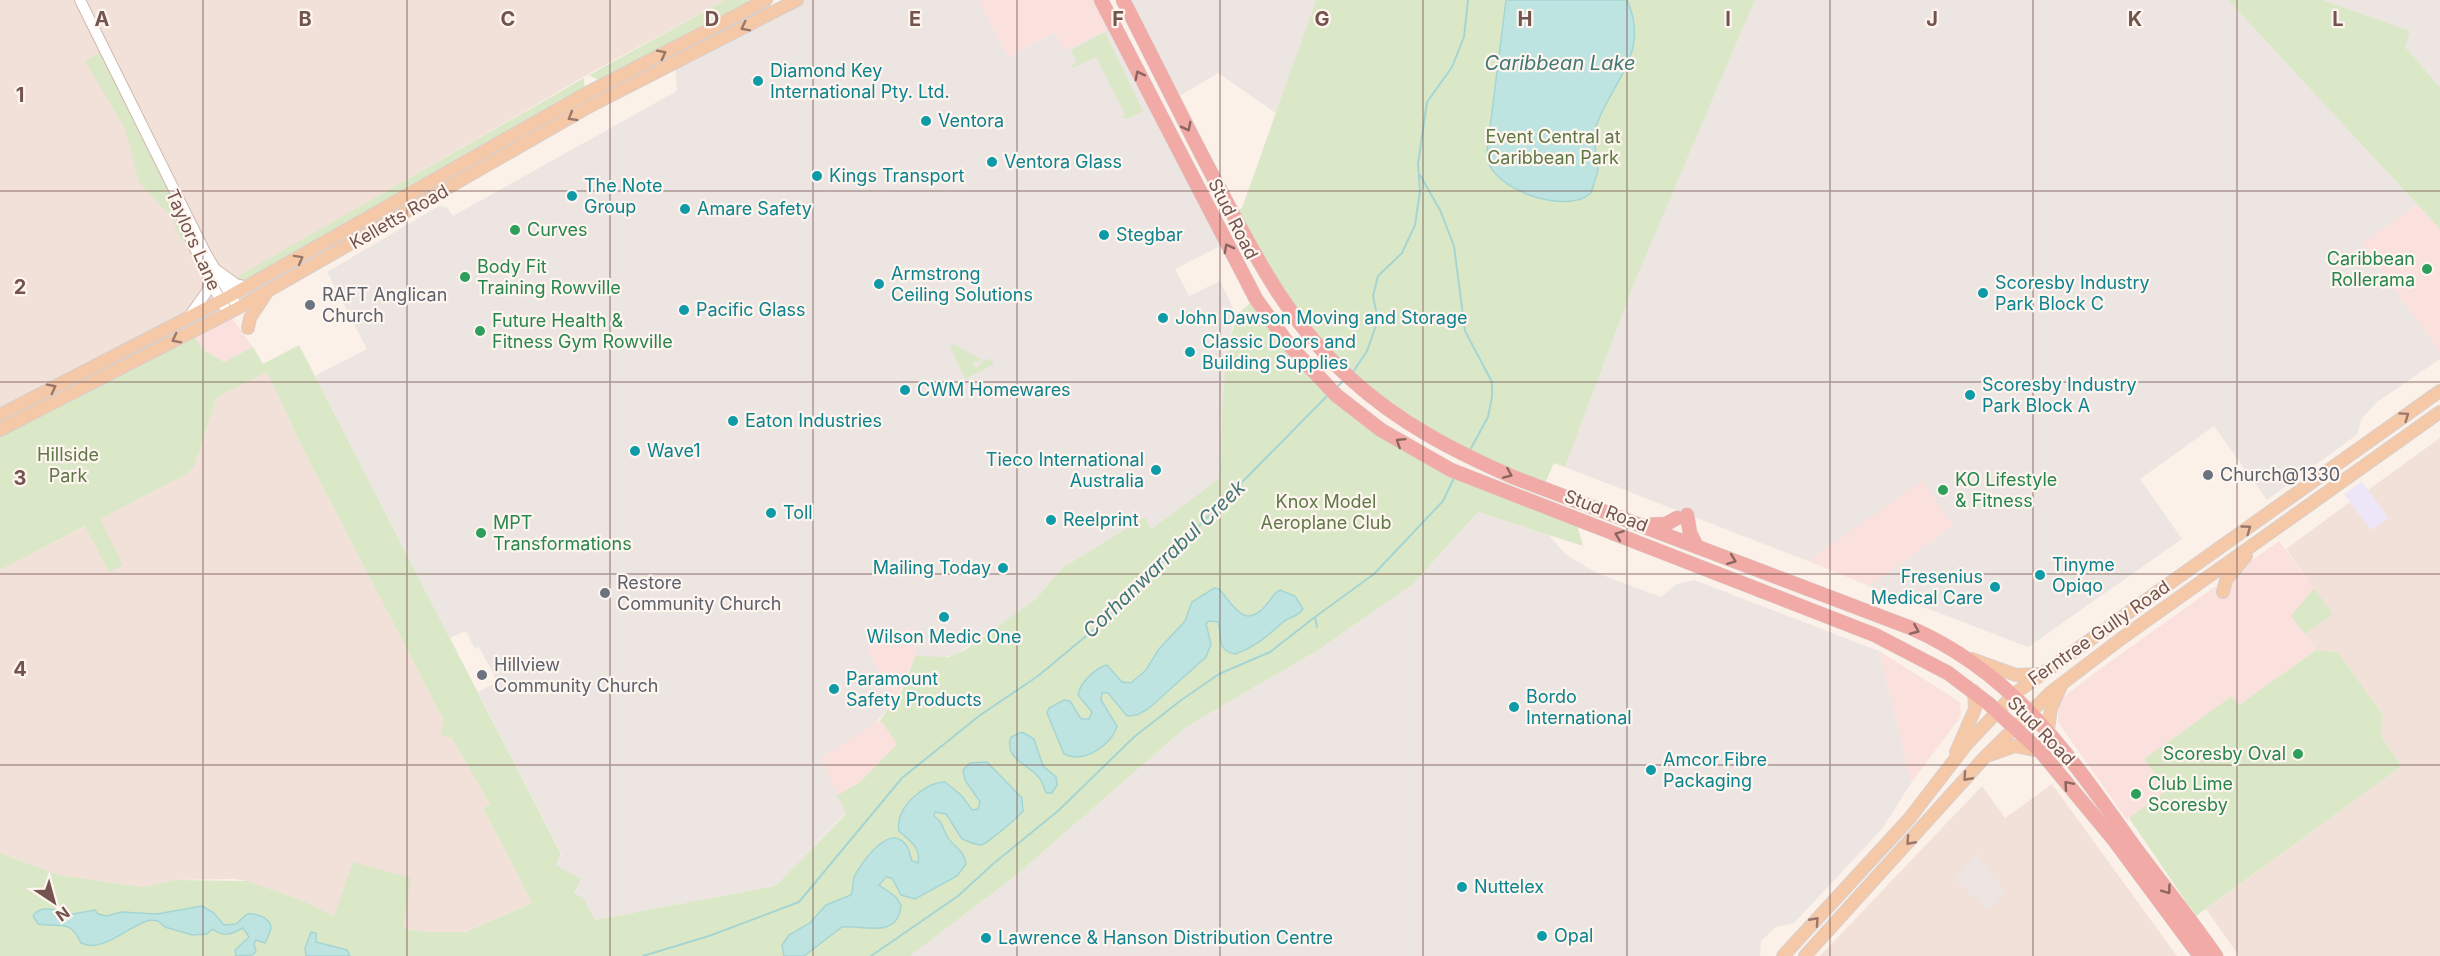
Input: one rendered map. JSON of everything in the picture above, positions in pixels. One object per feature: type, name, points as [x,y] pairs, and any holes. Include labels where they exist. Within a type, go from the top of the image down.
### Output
[{"type":"highway","name":"Stud Road","points":[[1101,0],[1245,279],[1275,327],[1316,377],[1336,395],[1381,430],[1451,470],[1831,618],[1910,652],[1974,691],[1997,711],[2041,752],[2120,837]]},
{"type":"highway","name":"Stud Road","points":[[1122,0],[1263,271],[1293,317],[1326,355],[1351,379],[1413,427],[1459,453],[1641,526],[1911,628],[1963,655],[2014,694],[2048,729],[2120,837],[2205,952]]},
{"type":"highway","points":[[1641,526],[1666,524],[1682,517],[1697,547]]},
{"type":"highway","points":[[1831,618],[1834,598]]},
{"type":"main road","name":"Taylors Lane","points":[[72,0],[127,98]]},
{"type":"main road","name":"Taylors Lane","points":[[80,0],[161,165],[196,241],[209,280],[233,310]]},
{"type":"main road","name":"Kelletts Road","points":[[0,415],[226,299],[585,94],[766,0]]},
{"type":"main road","name":"Kelletts Road","points":[[0,430],[233,310],[592,105],[797,0]]},
{"type":"main road","name":"Taylors Lane","points":[[196,241],[213,267],[226,299]]},
{"type":"main road","points":[[213,267],[236,284],[248,287]]},
{"type":"main road","points":[[188,318],[208,290],[209,280]]},
{"type":"main road","points":[[248,327],[250,318],[268,291]]},
{"type":"main road","name":"Ferntree Gully Road","points":[[1788,954],[1909,819],[1951,764],[2014,694],[2039,674],[2440,391]]},
{"type":"main road","name":"Ferntree Gully Road","points":[[1805,956],[1985,757],[2030,711],[2063,683],[2440,412]]},
{"type":"main road","points":[[2223,592],[2226,580],[2265,536]]},
{"type":"main road","points":[[1963,655],[2007,673],[2021,676],[2039,674]]},
{"type":"main road","points":[[2048,729],[2051,708],[2063,683]]},
{"type":"main road","points":[[1951,764],[1975,709],[1974,691]]},
{"type":"main road","points":[[1985,757],[2015,746],[2041,752]]},
{"type":"shaded area","points":[[0,0],[725,0],[594,71],[243,274],[197,302],[188,318],[0,415]]},
{"type":"shaded area","points":[[797,0],[978,0],[1008,57],[1055,33],[1065,51],[1114,26],[1226,243],[1175,269],[1189,296],[1220,281],[1234,310],[1221,425],[1220,478],[1151,529],[1145,517],[1062,568],[1036,599],[956,654],[940,658],[915,656],[913,626],[867,649],[895,702],[873,725],[820,758],[846,813],[775,886],[595,920],[583,897],[574,895],[581,879],[555,865],[562,855],[478,692],[497,682],[491,669],[479,647],[475,649],[466,631],[450,638],[315,376],[367,349],[327,272],[439,206],[446,207],[453,216],[677,91],[675,62]]},
{"type":"shaded area","points":[[978,0],[1101,0],[1114,26],[1065,52],[1055,33],[1008,57]]},
{"type":"shaded area","points":[[1123,0],[1316,0],[1276,113],[1218,73],[1173,100]]},
{"type":"shaded area","points":[[1755,0],[2228,0],[2417,204],[2362,243],[2440,353],[2440,359],[2377,402],[2361,419],[2358,434],[2267,500],[2214,426],[2140,479],[2182,539],[2028,647],[1869,586],[1954,526],[1922,480],[1808,561],[1565,467],[1635,281]]},
{"type":"shaded area","points":[[2323,0],[2440,0],[2440,87],[2404,46],[2410,31]]},
{"type":"shaded area","points":[[2417,204],[2440,229],[2440,353],[2362,243]]},
{"type":"shaded area","points":[[228,313],[253,347],[224,362],[202,349],[192,331]]},
{"type":"shaded area","points":[[267,372],[303,449],[444,721],[441,734],[452,739],[490,804],[483,808],[532,903],[464,932],[426,932],[335,916],[247,881],[234,879],[175,880],[142,887],[59,875],[0,853],[0,570],[185,475],[194,467],[217,397]]},
{"type":"shaded area","points":[[2440,438],[2440,956],[2239,956],[2206,909],[2402,766],[2381,736],[2383,715],[2338,652],[2316,650],[2305,634],[2309,581],[2286,549],[2350,502],[2371,530],[2388,518],[2368,490]]},
{"type":"shaded area","points":[[1922,479],[1954,526],[1869,586],[1808,561]]},
{"type":"shaded area","points":[[2362,482],[2388,518],[2371,530],[2344,494]]},
{"type":"shaded area","points":[[1478,512],[1549,535],[1566,555],[1597,573],[1661,597],[1675,585],[1694,580],[1879,651],[1911,783],[1882,829],[1794,923],[1776,927],[1761,941],[1760,956],[910,956],[1014,877],[1186,727],[1318,650],[1412,585]]},
{"type":"shaded area","points":[[2279,541],[2333,614],[2305,634],[2316,650],[2239,705],[2232,696],[2144,759],[2167,790],[2127,820],[2058,722],[2058,706],[2066,695],[2100,669]]},
{"type":"shaded area","points":[[913,626],[915,656],[895,702],[867,649]]},
{"type":"shaded area","points":[[1879,651],[1960,702],[1961,716],[1911,783]]},
{"type":"shaded area","points":[[880,720],[897,744],[859,783],[837,795],[820,758]]},
{"type":"shaded area","points":[[2052,784],[2177,956],[1820,956],[1982,786],[2005,818]]},
{"type":"shaded area","points":[[1977,853],[2004,891],[2003,895],[1988,910],[1954,878]]},
{"type":"green space","points":[[725,0],[766,0],[600,81],[589,75]]},
{"type":"green space","name":"Event Central at Caribbean Park","points":[[1316,0],[1755,0],[1635,281],[1565,467],[1554,463],[1543,488],[1428,436],[1326,355],[1232,213],[1242,208]]},
{"type":"green space","points":[[2228,0],[2323,0],[2410,31],[2405,47],[2440,87],[2440,229]]},
{"type":"green space","points":[[1105,32],[1143,111],[1128,119],[1121,117],[1125,114],[1096,57],[1073,68],[1072,65],[1077,62],[1071,50]]},
{"type":"green space","points":[[100,53],[161,165],[190,238],[182,242],[171,217],[139,182],[125,129],[85,61]]},
{"type":"green space","points":[[584,78],[585,94],[248,287],[231,280]]},
{"type":"green space","points":[[1256,299],[1316,377],[1406,446],[1575,518],[1583,546],[1478,512],[1412,585],[1318,650],[1186,727],[1014,877],[910,956],[0,956],[0,853],[59,875],[142,887],[175,880],[247,881],[306,902],[334,916],[353,862],[411,878],[403,928],[426,932],[465,932],[532,903],[483,808],[490,804],[452,739],[440,734],[444,721],[303,449],[267,372],[217,397],[194,467],[185,475],[100,519],[123,565],[109,572],[85,526],[0,570],[0,430],[192,331],[202,349],[224,362],[253,347],[263,364],[299,345],[561,854],[556,865],[581,879],[574,894],[583,897],[595,920],[775,886],[846,814],[837,795],[859,783],[897,744],[880,720],[902,690],[915,656],[948,657],[965,650],[1036,599],[1062,568],[1145,517],[1151,529],[1220,478],[1222,418],[1229,347],[1239,314]]},
{"type":"green space","points":[[954,344],[982,360],[973,363],[976,369],[983,360],[991,359],[994,364],[965,379],[950,346]]},
{"type":"green space","points":[[2314,588],[2333,614],[2305,634],[2291,616]]},
{"type":"green space","points":[[2316,650],[2338,652],[2383,715],[2381,736],[2402,766],[2196,916],[2129,818],[2167,790],[2144,759],[2232,696],[2239,705]]},
{"type":"water","name":"Caribbean Lake","points":[[1506,0],[1627,0],[1635,36],[1632,51],[1627,66],[1596,126],[1594,137],[1598,170],[1591,193],[1581,199],[1553,201],[1537,198],[1508,185],[1497,176],[1489,164],[1487,152]]},
{"type":"water","points":[[1214,588],[1219,589],[1234,608],[1245,616],[1252,616],[1259,612],[1280,590],[1295,596],[1303,609],[1261,641],[1235,654],[1225,650],[1222,646],[1218,622],[1209,621],[1206,624],[1211,644],[1206,657],[1148,709],[1137,715],[1127,716],[1108,693],[1102,693],[1101,700],[1117,726],[1114,733],[1103,746],[1088,755],[1080,757],[1064,754],[1047,713],[1049,708],[1064,700],[1070,701],[1081,719],[1089,719],[1092,712],[1078,695],[1089,677],[1107,665],[1122,682],[1131,683],[1146,670],[1159,649],[1185,621],[1192,602]]},
{"type":"water","points":[[1022,732],[1034,739],[1043,766],[1056,777],[1057,785],[1052,793],[1046,793],[1036,774],[1019,761],[1011,751],[1011,737]]},
{"type":"water","points":[[987,762],[1022,798],[1023,811],[981,845],[962,839],[946,814],[935,812],[934,816],[941,823],[949,840],[961,851],[965,859],[966,864],[957,876],[915,899],[901,895],[892,878],[886,877],[879,885],[896,897],[901,905],[893,923],[877,928],[842,927],[804,956],[784,956],[782,945],[789,935],[810,923],[826,905],[851,895],[854,877],[870,854],[886,840],[894,838],[901,840],[908,848],[912,861],[918,863],[916,848],[899,831],[901,814],[912,798],[928,787],[945,782],[962,796],[972,810],[978,809],[980,802],[965,780],[963,770],[970,763]]},
{"type":"water","points":[[202,906],[214,913],[224,925],[236,924],[247,914],[265,918],[271,928],[265,943],[256,940],[254,944],[256,952],[252,955],[236,956],[235,950],[249,937],[243,928],[227,934],[212,929],[207,934],[192,935],[151,920],[107,942],[90,945],[81,943],[73,930],[68,927],[38,924],[33,916],[43,909],[64,910],[67,915],[95,910],[98,914],[107,916],[121,912],[157,914]]},
{"type":"water","points":[[311,932],[316,933],[316,942],[347,950],[350,956],[306,956],[305,948]]},
{"type":"waterway","name":"Corhanwarrabul Creek","points":[[1353,372],[1367,351],[1378,320],[1373,296],[1378,276],[1402,253],[1415,225],[1420,191],[1418,164],[1427,102],[1452,67],[1464,37],[1468,0]]},
{"type":"waterway","points":[[1420,175],[1440,210],[1454,246],[1465,331],[1492,382],[1488,417],[1469,452]]},
{"type":"waterway","name":"Corhanwarrabul Creek","points":[[1336,388],[1344,380]]},
{"type":"waterway","name":"Corhanwarrabul Creek","points":[[643,956],[709,936],[799,902],[902,778],[979,716],[1038,676],[1109,617],[1329,394]]},
{"type":"waterway","points":[[1317,627],[1315,617],[1374,574],[1443,501],[1454,478]]},
{"type":"waterway","points":[[871,956],[958,896],[1059,810],[1134,737],[1180,701],[1219,674],[1270,652],[1315,617]]},
{"type":"place","name":"Diamond Key International Pty. Ltd.","points":[[758,81]]},
{"type":"place","name":"Ventora","points":[[926,121]]},
{"type":"place","name":"Ventora Glass","points":[[992,162]]},
{"type":"place","name":"Kings Transport","points":[[817,176]]},
{"type":"place","name":"The Note Group","points":[[572,196]]},
{"type":"place","name":"Amare Safety","points":[[685,209]]},
{"type":"place","name":"Curves","points":[[515,230]]},
{"type":"place","name":"Stegbar","points":[[1104,235]]},
{"type":"place","name":"Caribbean Rollerama","points":[[2427,269]]},
{"type":"place","name":"Body Fit Training Rowville","points":[[465,277]]},
{"type":"place","name":"Armstrong Ceiling Solutions","points":[[879,284]]},
{"type":"place","name":"Scoresby Industry Park Block C","points":[[1983,293]]},
{"type":"place","name":"RAFT Anglican Church","points":[[310,305]]},
{"type":"place","name":"Pacific Glass","points":[[684,310]]},
{"type":"place","name":"John Dawson Moving and Storage","points":[[1163,318]]},
{"type":"place","name":"Future Health & Fitness Gym Rowville","points":[[480,331]]},
{"type":"place","name":"Classic Doors and Building Supplies","points":[[1190,352]]},
{"type":"place","name":"CWM Homewares","points":[[905,390]]},
{"type":"place","name":"Scoresby Industry Park Block A","points":[[1970,395]]},
{"type":"place","name":"Eaton Industries","points":[[733,421]]},
{"type":"place","name":"Wave1","points":[[635,451]]},
{"type":"place","name":"Tieco International Australia","points":[[1156,470]]},
{"type":"place","name":"Church@1330","points":[[2208,475]]},
{"type":"place","name":"KO Lifestyle & Fitness","points":[[1943,490]]},
{"type":"place","name":"Toll","points":[[771,513]]},
{"type":"place","name":"Reelprint","points":[[1051,520]]},
{"type":"place","name":"MPT Transformations","points":[[481,533]]},
{"type":"place","name":"Mailing Today","points":[[1003,568]]},
{"type":"place","name":"Tinyme Opiqo","points":[[2040,575]]},
{"type":"place","name":"Fresenius Medical Care","points":[[1995,587]]},
{"type":"place","name":"Restore Community Church","points":[[605,593]]},
{"type":"place","name":"Wilson Medic One","points":[[944,617]]},
{"type":"place","name":"Hillview Community Church","points":[[482,675]]},
{"type":"place","name":"Paramount Safety Products","points":[[834,689]]},
{"type":"place","name":"Bordo International","points":[[1514,707]]},
{"type":"place","name":"Scoresby Oval","points":[[2298,754]]},
{"type":"place","name":"Amcor Fibre Packaging","points":[[1651,770]]},
{"type":"place","name":"Club Lime Scoresby","points":[[2136,794]]},
{"type":"place","name":"Nuttelex","points":[[1462,887]]},
{"type":"place","name":"Opal","points":[[1542,936]]},
{"type":"place","name":"Lawrence & Hanson Distribution Centre","points":[[986,938]]},
{"type":"park label","name":"Hillside Park","points":[[68,465]]},
{"type":"park label","name":"Knox Model Aeroplane Club","points":[[1326,512]]}]
